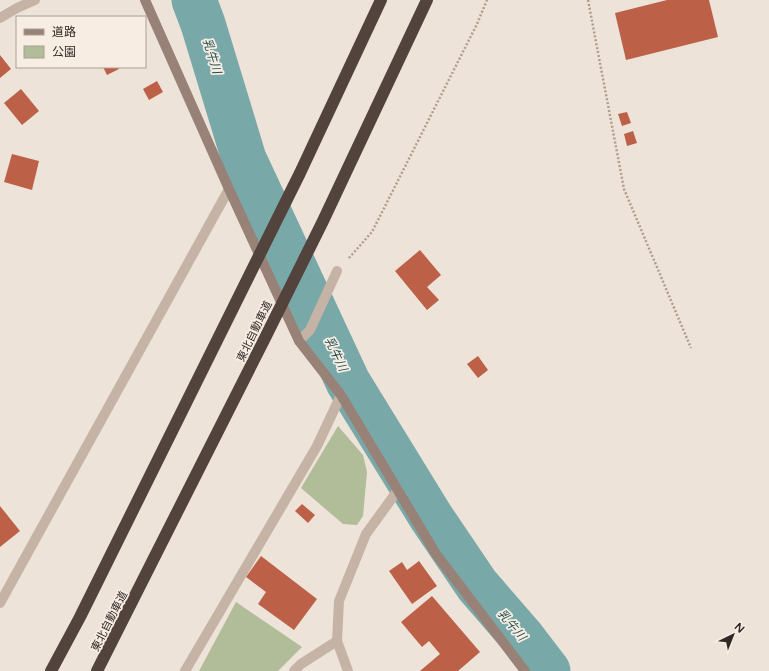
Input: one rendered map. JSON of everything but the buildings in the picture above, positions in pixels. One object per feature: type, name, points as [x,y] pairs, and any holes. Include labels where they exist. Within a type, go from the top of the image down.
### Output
[{"type":"highway","points":[[51,671],[80,616],[300,173],[381,0]]},
{"type":"highway","name":"東北自動車道","points":[[97,671],[323,221],[427,0]]},
{"type":"street","points":[[0,18],[35,0]]},
{"type":"street","points":[[145,0],[229,189],[299,341],[341,395],[436,554],[525,671]]},
{"type":"street","points":[[0,603],[229,189]]},
{"type":"street","points":[[299,341],[310,330],[337,271]]},
{"type":"street","points":[[185,671],[317,446],[341,395]]},
{"type":"street","points":[[348,671],[337,641],[339,601],[366,534],[398,490]]},
{"type":"street","points":[[294,671],[300,664],[337,641]]},
{"type":"path","points":[[337,271],[372,232],[477,24],[487,0]]},
{"type":"path","points":[[588,0],[624,189],[691,348]]},
{"type":"green space","points":[[338,426],[363,455],[367,472],[363,516],[357,525],[343,524],[301,488]]},
{"type":"green space","points":[[236,602],[302,647],[278,671],[199,671]]},
{"type":"waterway","name":"乳牛川","points":[[194,0],[203,24],[244,159],[348,382],[431,517],[477,585],[522,637],[548,671]]}]
